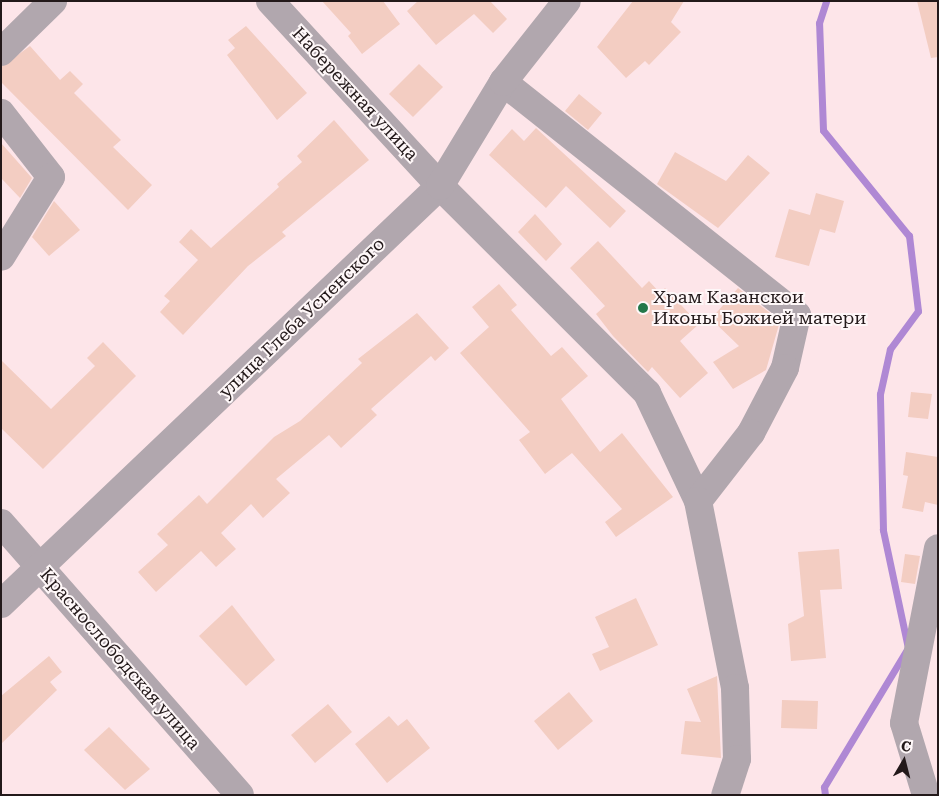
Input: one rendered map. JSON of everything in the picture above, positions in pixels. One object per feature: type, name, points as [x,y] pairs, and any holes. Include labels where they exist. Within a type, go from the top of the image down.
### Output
[{"type":"street","points":[[1,52],[53,1]]},
{"type":"street","name":"Набережная улица","points":[[270,1],[440,186],[647,393],[698,501],[735,688],[737,759],[725,795]]},
{"type":"street","name":"улица Глеба Успенского","points":[[1,604],[41,568],[440,186],[502,82],[567,1]]},
{"type":"street","points":[[502,82],[797,315],[786,368],[751,433],[698,501]]},
{"type":"street","points":[[1,113],[51,177],[1,258]]},
{"type":"street","name":"Краснослободская улица","points":[[1,523],[240,795]]},
{"type":"street","points":[[926,795],[904,723],[938,548]]},
{"type":"building","points":[[322,1],[383,1],[400,24],[362,54],[348,36],[351,33]]},
{"type":"building","points":[[418,1],[490,1],[507,19],[493,33],[474,14],[436,45],[407,11]]},
{"type":"building","points":[[633,1],[684,1],[671,22],[681,32],[649,65],[645,61],[626,78],[597,47]]},
{"type":"building","points":[[917,1],[938,1],[938,57],[931,58]]},
{"type":"building","points":[[246,26],[307,93],[277,120],[227,55],[235,48],[228,40]]},
{"type":"building","points":[[30,46],[60,80],[70,71],[83,84],[74,93],[121,140],[113,147],[152,185],[128,210],[1,82],[1,67]]},
{"type":"building","points":[[419,64],[443,87],[413,117],[389,94]]},
{"type":"building","points":[[579,94],[602,113],[588,130],[565,111]]},
{"type":"building","points":[[334,120],[369,160],[282,232],[286,236],[248,266],[183,335],[160,312],[170,301],[164,296],[198,260],[179,242],[191,229],[211,248],[279,187],[277,184],[302,162],[297,156]]},
{"type":"building","points":[[536,128],[626,211],[610,228],[566,186],[546,208],[489,155],[512,129],[524,141]]},
{"type":"building","points":[[1,143],[32,178],[20,198],[1,178]]},
{"type":"building","points":[[675,152],[726,181],[748,155],[770,173],[718,228],[657,184]]},
{"type":"building","points":[[816,193],[844,201],[835,233],[820,229],[809,266],[775,257],[789,209],[810,215]]},
{"type":"building","points":[[54,201],[80,230],[49,256],[32,237]]},
{"type":"building","points":[[535,214],[562,244],[546,261],[518,232]]},
{"type":"building","name":"Храм Казанскои Иконы Божией матери","points":[[598,241],[642,288],[649,281],[660,293],[665,288],[699,324],[680,341],[708,373],[680,398],[652,367],[648,372],[613,336],[596,314],[605,306],[570,268]]},
{"type":"building","points":[[499,284],[517,305],[511,310],[551,356],[562,347],[588,376],[561,399],[600,452],[622,433],[673,497],[616,537],[605,522],[622,509],[572,453],[545,474],[519,440],[530,432],[460,353],[489,327],[472,307]]},
{"type":"building","points":[[738,288],[780,321],[766,370],[733,389],[713,362],[739,346],[711,319]]},
{"type":"building","points":[[417,313],[449,348],[435,361],[431,356],[371,409],[377,415],[341,448],[329,435],[276,479],[290,493],[263,518],[251,504],[221,533],[236,549],[216,567],[201,551],[156,592],[138,572],[168,545],[157,534],[199,495],[207,504],[274,437],[300,421],[362,363],[358,359]]},
{"type":"building","points":[[103,342],[136,376],[43,469],[1,428],[1,360],[51,409],[95,366],[87,358]]},
{"type":"building","points":[[911,392],[932,394],[928,419],[908,417]]},
{"type":"building","points":[[906,452],[938,457],[938,505],[925,502],[923,512],[902,508],[908,476],[903,475]]},
{"type":"building","points":[[839,549],[842,589],[820,590],[826,658],[791,661],[788,624],[804,616],[798,552]]},
{"type":"building","points":[[905,554],[920,556],[915,584],[901,582]]},
{"type":"building","points":[[636,598],[658,645],[600,671],[592,654],[609,647],[595,617]]},
{"type":"building","points":[[232,605],[275,660],[246,686],[199,636]]},
{"type":"building","points":[[49,656],[62,672],[50,682],[57,690],[1,744],[1,696]]},
{"type":"building","points":[[717,676],[721,758],[681,754],[685,721],[701,722],[687,689]]},
{"type":"building","points":[[569,692],[593,721],[558,750],[534,721]]},
{"type":"building","points":[[782,700],[818,701],[817,729],[781,728]]},
{"type":"building","points":[[328,704],[352,732],[315,763],[291,735]]},
{"type":"building","points":[[389,716],[398,726],[407,719],[430,748],[387,783],[355,744]]},
{"type":"building","points":[[109,727],[150,769],[125,790],[84,750]]},
{"type":"waterway","points":[[825,795],[824,787],[908,648],[883,530],[880,394],[890,349],[918,311],[909,236],[823,130],[819,23],[826,1]]},
{"type":"place","name":"Храм Казанскои Иконы Божией матери","points":[[643,308]]}]
